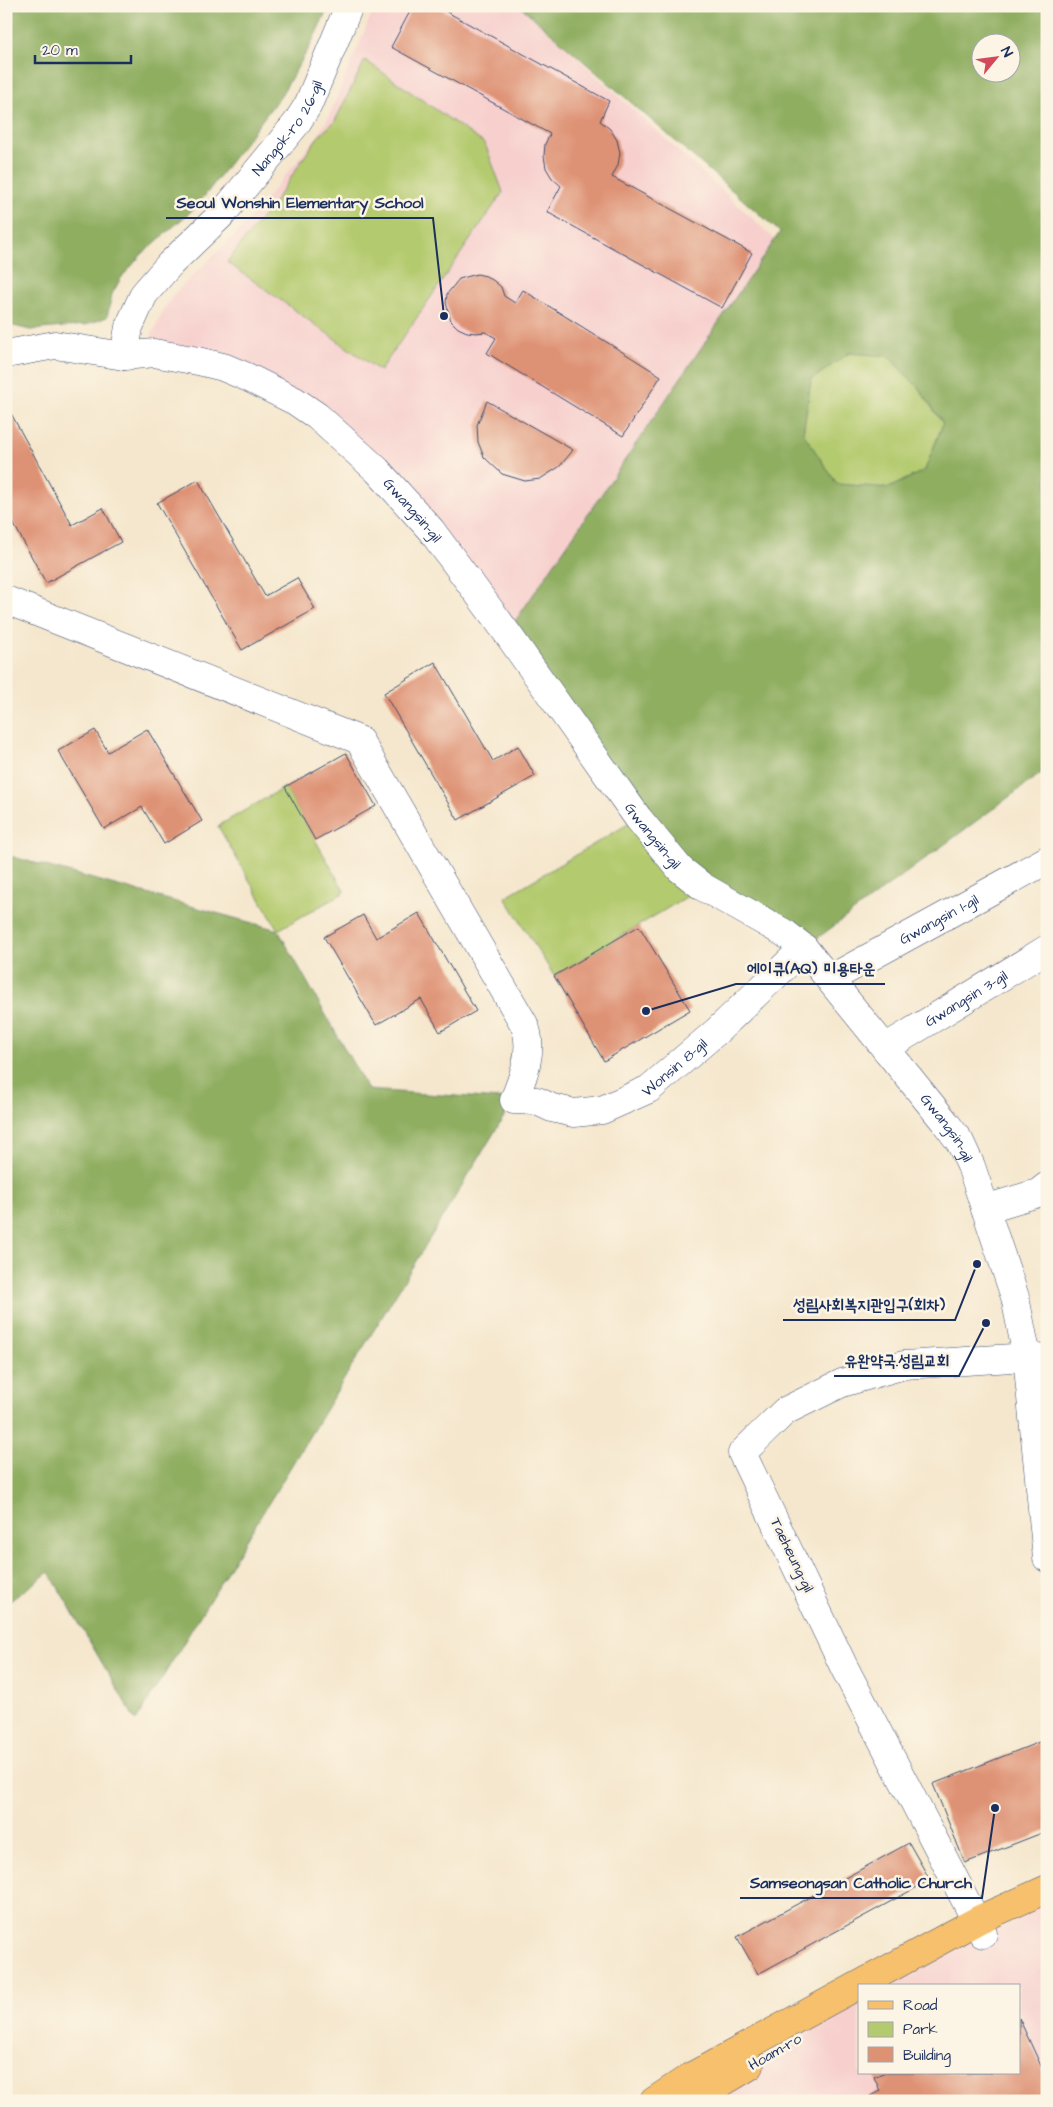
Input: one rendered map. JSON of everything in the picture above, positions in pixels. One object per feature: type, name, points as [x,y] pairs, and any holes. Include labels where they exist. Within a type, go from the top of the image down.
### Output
[{"type":"main road","points":[[870,1984],[980,1927],[1046,1902]]},
{"type":"main road","points":[[894,1984],[980,1927]]},
{"type":"main road","points":[[654,2101],[690,2077],[858,1990]]},
{"type":"main road","name":"Hoam-ro","points":[[691,2101],[858,2005]]},
{"type":"street","name":"Nangok-ro 26-gil","points":[[124,356],[129,327],[140,302],[150,286],[222,214],[296,124],[308,104],[349,6]]},
{"type":"street","name":"Gwangsin-gil","points":[[6,354],[55,345],[124,356],[154,353],[223,367],[295,401],[317,416],[378,470],[432,530],[638,818],[680,869],[703,887],[786,934],[804,948],[960,1142],[970,1166],[1037,1358],[1047,1558]]},
{"type":"street","name":"Wonsin 8-gil","points":[[6,600],[360,740],[524,1024],[527,1033],[527,1063],[514,1100],[537,1101],[552,1108],[574,1113],[602,1110],[649,1089],[717,1030],[804,948]]},
{"type":"street","name":"Gwangsin 1-gil","points":[[830,979],[1047,860]]},
{"type":"street","name":"Gwangsin 3-gil","points":[[886,1048],[1047,949]]},
{"type":"street","points":[[985,1209],[1038,1193],[1047,1186]]},
{"type":"street","name":"Taeheung-gil","points":[[980,1927],[844,1667],[742,1453],[785,1411],[842,1383],[904,1365],[1037,1358]]},
{"type":"shaded area","points":[[375,6],[520,6],[778,242],[515,623],[337,430],[149,341],[164,308],[176,292],[242,228],[316,138],[328,118]]},
{"type":"shaded area","points":[[1047,1904],[1047,2101],[722,2101],[704,2092],[858,2005],[858,2074],[1020,2074],[1020,1984],[895,1984],[983,1934]]},
{"type":"green space","points":[[6,6],[329,6],[309,48],[281,95],[197,206],[142,254],[121,278],[112,294],[107,317],[86,325],[30,330],[6,324]]},
{"type":"green space","points":[[520,6],[1047,6],[1047,769],[804,948],[703,887],[507,633],[780,232]],"holes":[[[849,353],[887,356],[918,387],[943,423],[925,470],[889,488],[837,484],[803,433],[811,380]]]},
{"type":"green space","points":[[365,60],[485,144],[503,192],[380,371],[227,262],[275,201],[317,138],[335,121]]},
{"type":"green space","points":[[849,353],[887,355],[918,387],[943,424],[925,470],[889,488],[837,484],[803,433],[811,380]]},
{"type":"green space","points":[[285,787],[345,892],[278,930],[218,826]]},
{"type":"green space","points":[[638,818],[703,887],[554,976],[505,897]]},
{"type":"green space","points":[[6,855],[278,930],[368,1090],[514,1100],[136,1721],[49,1572],[6,1604]]},
{"type":"building","points":[[413,6],[436,6],[609,101],[600,121],[610,129],[617,140],[620,153],[618,165],[612,177],[752,253],[722,308],[547,212],[561,186],[552,178],[546,168],[545,144],[550,134],[391,47]]},
{"type":"building","points":[[477,274],[486,276],[494,281],[501,287],[504,296],[515,303],[523,290],[661,376],[623,436],[487,353],[496,338],[485,332],[467,332],[458,328],[451,321],[446,303],[447,294],[459,279]]},
{"type":"building","points":[[487,401],[573,450],[559,467],[540,479],[525,481],[502,474],[484,457],[478,442],[477,425]]},
{"type":"building","points":[[8,408],[72,525],[103,508],[121,542],[46,583],[6,510],[6,409]]},
{"type":"building","points":[[198,480],[265,596],[297,578],[315,609],[242,650],[157,503]]},
{"type":"building","points":[[435,662],[493,761],[518,746],[535,776],[458,820],[384,693]]},
{"type":"building","points":[[147,729],[202,821],[164,844],[142,807],[104,829],[58,751],[95,730],[108,752]]},
{"type":"building","points":[[346,753],[376,806],[315,840],[285,787]]},
{"type":"building","points":[[419,913],[476,1011],[440,1032],[421,999],[376,1025],[324,937],[363,915],[376,938]]},
{"type":"building","points":[[639,926],[690,1010],[604,1061],[554,976]]},
{"type":"building","points":[[1047,1739],[1047,1831],[965,1863],[933,1784]]},
{"type":"building","points":[[909,1843],[930,1880],[758,1974],[737,1937]]},
{"type":"building","points":[[1020,2020],[1047,2079],[1047,2101],[873,2101],[870,2096],[880,2091],[874,2077],[881,2074],[1020,2074]]},
{"type":"place","name":"Seoul Wonshin Elementary School","points":[[444,316]]},
{"type":"place","name":"에이큐(AQ) 미용타운","points":[[646,1011]]},
{"type":"place","name":"성림사회복지관입구(회차)","points":[[977,1264]]},
{"type":"place","name":"유완약국.성림교회","points":[[986,1323]]},
{"type":"place","name":"Samseongsan Catholic Church","points":[[995,1808]]}]
